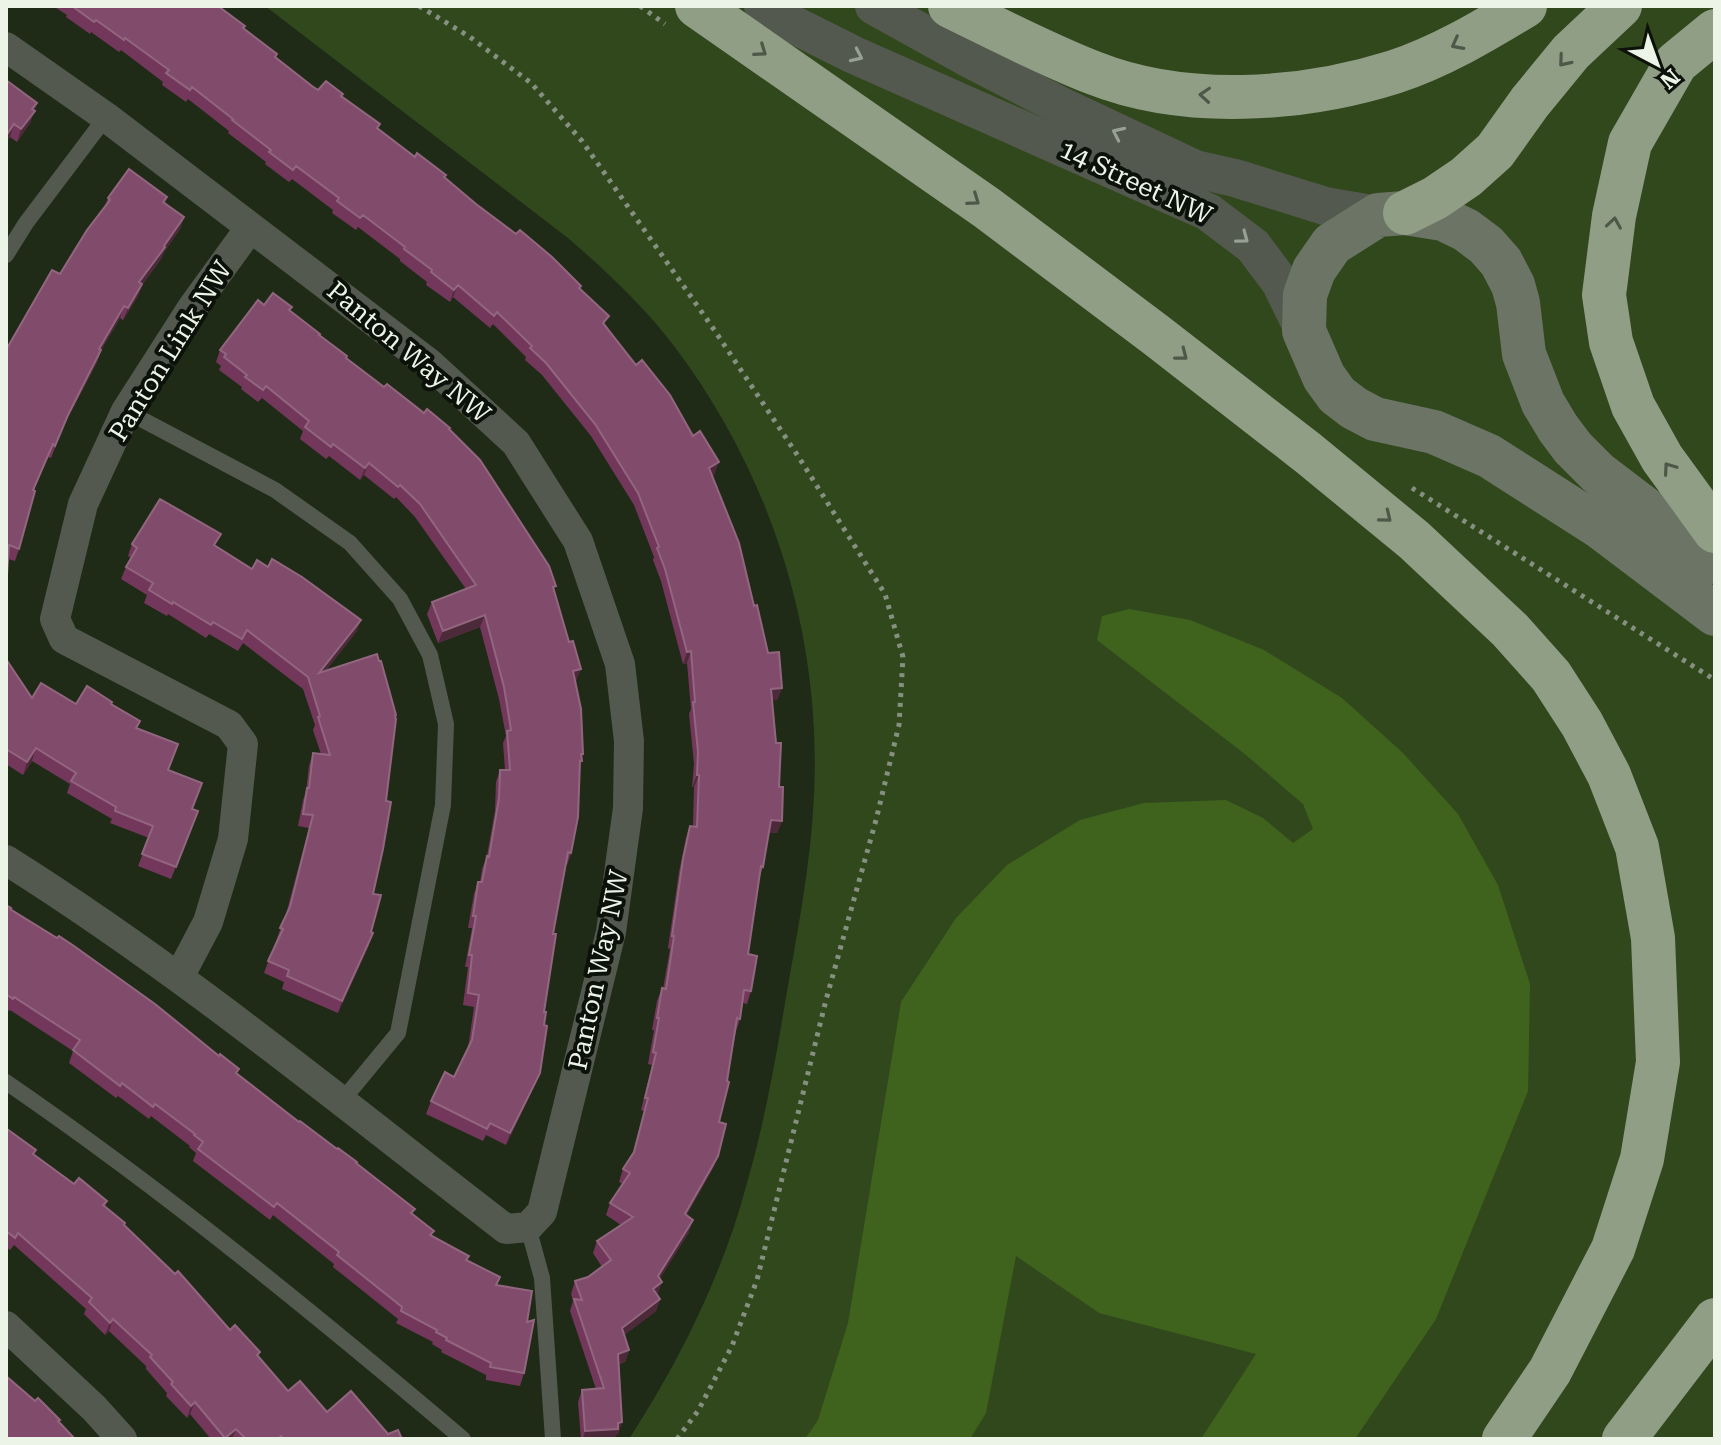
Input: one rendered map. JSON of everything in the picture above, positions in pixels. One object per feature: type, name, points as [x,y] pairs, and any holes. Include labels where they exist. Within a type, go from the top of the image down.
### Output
[{"type":"highway","points":[[697,6],[987,208],[1308,453],[1414,540],[1510,630],[1551,676],[1582,724],[1609,775],[1637,847],[1653,938],[1658,1062],[1642,1159],[1613,1249],[1550,1371],[1504,1439]]},
{"type":"highway","points":[[950,6],[1096,74],[1148,88],[1209,97],[1282,94],[1345,84],[1395,71],[1439,53],[1525,6]]},
{"type":"highway","points":[[1392,214],[1435,198],[1466,177],[1495,151],[1571,52],[1620,6]]},
{"type":"highway","points":[[1715,31],[1676,63],[1630,143],[1614,216],[1604,295],[1611,342],[1633,406],[1662,458],[1715,531]]},
{"type":"highway","points":[[1664,1388],[1715,1302]]},
{"type":"highway","points":[[1624,1439],[1715,1320]]},
{"type":"main road","points":[[1304,331],[1305,295],[1314,270],[1332,244],[1392,214]]},
{"type":"main road","name":"14 Street NW","points":[[1392,214],[1443,219],[1466,230],[1486,245],[1501,262],[1513,285],[1524,354],[1543,403],[1558,428],[1598,473],[1715,562]]},
{"type":"main road","name":"14 Street NW","points":[[1304,331],[1324,377],[1337,395],[1354,408],[1375,419],[1434,432],[1489,456],[1600,527],[1715,614]]},
{"type":"street","name":"14 Street NW","points":[[763,6],[854,55],[1208,212],[1253,246],[1280,282],[1304,331]]},
{"type":"street","name":"14 Street NW","points":[[874,6],[1061,106],[1195,169],[1325,206],[1392,214]]},
{"type":"street","name":"Panton Way NW","points":[[6,47],[106,117],[430,364],[516,443],[578,541],[620,664],[629,741],[628,808],[611,932],[542,1212],[528,1227]]},
{"type":"street","name":"Panton Link NW","points":[[179,977],[208,922],[233,839],[243,744],[229,725],[64,639],[55,619],[83,504],[126,411],[192,308],[250,228]]},
{"type":"street","points":[[6,860],[69,899],[179,977],[506,1229],[528,1227]]},
{"type":"street","points":[[6,1326],[94,1408],[122,1439]]},
{"type":"lane","points":[[6,255],[26,223],[106,117]]},
{"type":"lane","points":[[126,411],[275,490],[350,543],[400,599],[430,655],[446,724],[443,805],[398,1033],[341,1102]]},
{"type":"lane","points":[[6,1082],[97,1146],[344,1339],[463,1439]]},
{"type":"lane","points":[[528,1227],[542,1278],[553,1439]]},
{"type":"path","points":[[419,6],[470,37],[531,83],[582,141],[724,344],[885,594],[903,657],[899,725],[826,1000],[757,1280],[732,1346],[698,1411],[677,1439]]},
{"type":"shaded area","points":[[265,6],[1715,6],[1715,1439],[629,1439],[666,1378],[713,1283],[737,1217],[769,1094],[803,899],[814,795],[814,735],[809,675],[799,616],[763,502],[738,448],[708,395],[650,316],[568,238]]},
{"type":"shaded area","points":[[1129,609],[1190,620],[1264,650],[1342,698],[1403,753],[1458,814],[1498,885],[1530,984],[1528,1091],[1436,1319],[1355,1439],[1201,1439],[1256,1354],[1099,1313],[1016,1256],[986,1413],[970,1439],[805,1439],[818,1420],[848,1323],[901,1002],[956,918],[1007,865],[1080,820],[1144,803],[1226,800],[1263,818],[1293,843],[1313,829],[1303,804],[1246,755],[1097,640],[1102,616]]},
{"type":"building","points":[[72,6],[218,6],[312,86],[318,90],[326,81],[380,124],[377,128],[415,157],[417,153],[476,204],[516,234],[520,230],[552,257],[609,316],[603,323],[636,365],[642,360],[670,395],[693,436],[700,431],[719,462],[709,468],[739,543],[768,653],[779,652],[782,688],[771,689],[776,743],[781,743],[779,787],[783,787],[782,821],[771,820],[761,866],[748,954],[757,956],[751,991],[744,990],[740,1019],[737,1018],[729,1082],[719,1122],[726,1124],[718,1156],[685,1214],[693,1220],[658,1276],[662,1282],[653,1289],[660,1299],[622,1328],[629,1350],[618,1354],[622,1422],[618,1423],[618,1429],[585,1431],[582,1390],[604,1388],[574,1299],[582,1300],[575,1281],[588,1277],[611,1260],[597,1241],[633,1217],[610,1203],[630,1173],[623,1169],[634,1152],[648,1098],[645,1098],[656,1053],[653,1052],[657,1018],[662,988],[666,989],[683,859],[690,826],[697,827],[699,775],[691,651],[687,652],[659,547],[638,493],[595,424],[546,363],[530,348],[532,346],[497,312],[494,316],[458,285],[454,290],[363,215],[360,218],[296,166],[293,170],[269,152],[271,150],[192,87],[190,90],[166,73],[169,70],[125,38]]},
{"type":"building","points":[[6,80],[37,103],[32,109],[35,111],[21,129],[14,124],[6,136]]},
{"type":"building","points":[[129,169],[167,197],[163,202],[184,217],[139,282],[142,284],[128,308],[124,306],[99,349],[55,446],[53,444],[33,490],[19,549],[9,545],[6,590],[6,350],[52,270],[60,274]]},
{"type":"building","points":[[273,293],[292,307],[289,310],[384,387],[387,384],[424,413],[427,409],[480,460],[549,566],[569,642],[573,641],[581,669],[573,671],[581,709],[583,754],[580,761],[578,817],[571,853],[568,852],[553,934],[556,934],[544,1012],[544,1025],[547,1026],[540,1073],[510,1133],[490,1123],[487,1129],[431,1101],[445,1072],[454,1077],[472,1040],[479,995],[468,993],[472,955],[469,955],[476,916],[473,916],[478,882],[482,882],[489,857],[499,798],[500,770],[510,770],[507,731],[511,730],[504,687],[485,615],[443,631],[432,602],[476,585],[420,504],[369,463],[365,468],[333,444],[331,447],[305,427],[309,421],[266,386],[263,390],[245,377],[247,375],[224,357],[226,354],[220,350],[258,300],[264,305]]},
{"type":"building","points":[[160,499],[221,534],[214,545],[252,569],[257,560],[268,567],[272,559],[361,620],[319,673],[377,654],[381,661],[396,719],[386,801],[391,802],[373,894],[381,895],[373,933],[342,1001],[287,976],[289,970],[268,961],[290,907],[313,815],[303,814],[313,753],[330,755],[308,677],[247,630],[242,639],[213,622],[211,625],[149,590],[153,583],[126,567],[137,548],[132,544]]},
{"type":"building","points":[[6,659],[32,698],[41,683],[76,704],[87,686],[140,721],[136,728],[178,744],[168,770],[202,783],[192,809],[198,811],[176,867],[142,854],[153,826],[115,811],[116,807],[71,781],[76,773],[36,748],[27,762],[6,749]]},
{"type":"building","points":[[6,905],[74,946],[220,1054],[239,1069],[236,1073],[415,1209],[411,1213],[434,1231],[430,1235],[469,1256],[466,1260],[500,1277],[496,1285],[532,1291],[527,1322],[534,1320],[524,1373],[490,1367],[491,1363],[446,1340],[437,1330],[401,1311],[402,1307],[337,1255],[339,1252],[277,1203],[274,1207],[198,1149],[203,1142],[195,1134],[155,1104],[153,1107],[122,1083],[120,1086],[73,1050],[80,1040],[6,994]]},
{"type":"building","points":[[7,1129],[36,1150],[33,1154],[74,1184],[79,1178],[107,1201],[103,1205],[175,1274],[178,1271],[230,1330],[235,1325],[260,1352],[257,1355],[288,1391],[300,1381],[327,1412],[351,1391],[388,1434],[398,1430],[402,1439],[283,1439],[281,1436],[278,1439],[246,1439],[236,1429],[225,1438],[195,1402],[191,1406],[171,1384],[173,1382],[150,1357],[152,1355],[113,1319],[110,1323],[89,1302],[92,1298],[18,1233],[15,1238],[6,1231]]},
{"type":"building","points":[[6,1376],[35,1401],[38,1398],[75,1439],[6,1439]]}]
